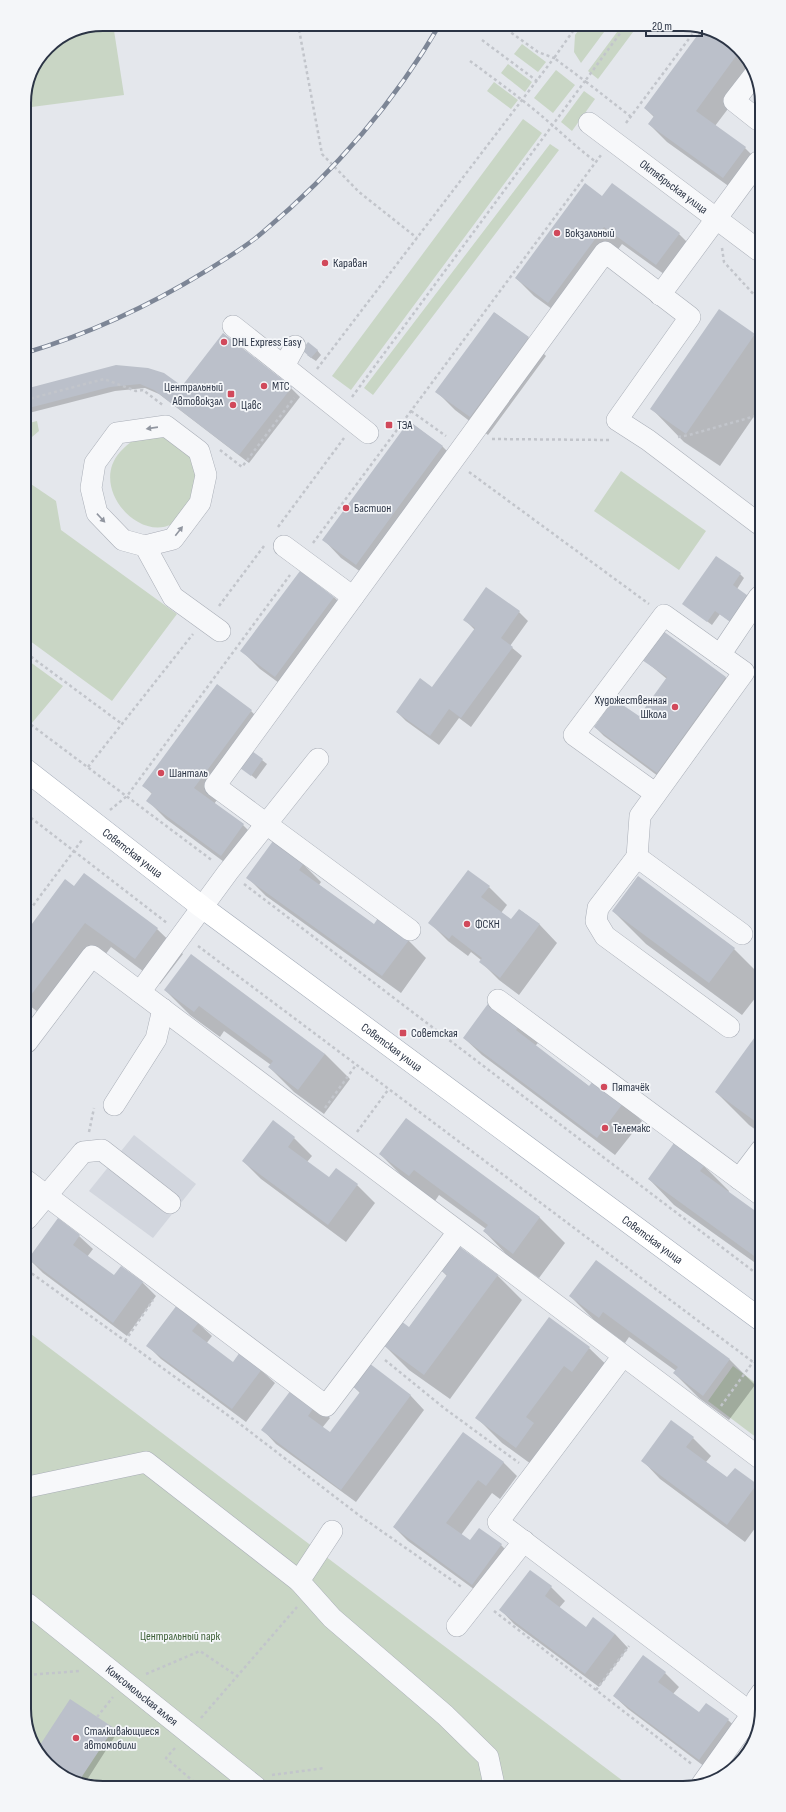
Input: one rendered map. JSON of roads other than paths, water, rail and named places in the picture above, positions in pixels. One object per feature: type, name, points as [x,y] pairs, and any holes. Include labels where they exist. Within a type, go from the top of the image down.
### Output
[{"type":"main road","name":"Советская улица","points":[[31,774],[202,907],[755,1316]]},
{"type":"street","points":[[751,79],[734,101],[755,118]]},
{"type":"street","name":"Октябрьская улица","points":[[588,123],[755,248]]},
{"type":"street","points":[[660,294],[755,166]]},
{"type":"street","points":[[410,930],[215,786],[605,252],[690,317],[617,420],[648,440],[755,520]]},
{"type":"street","points":[[234,326],[341,412],[358,433]]},
{"type":"street","points":[[284,366],[294,346]]},
{"type":"street","points":[[145,546],[173,539],[200,503],[206,475],[199,451],[166,426],[116,433],[95,463],[91,488],[97,513],[123,540],[145,546],[174,597],[220,632]]},
{"type":"street","points":[[276,538],[353,597]]},
{"type":"street","points":[[720,654],[755,603]]},
{"type":"street","points":[[656,794],[574,735],[664,614],[744,672],[656,794],[640,816],[637,857],[598,908],[596,921],[605,936],[729,1027]]},
{"type":"street","points":[[140,992],[228,872],[318,759]]},
{"type":"street","points":[[637,857],[742,934]]},
{"type":"street","points":[[31,1035],[92,956],[755,1455]]},
{"type":"street","points":[[498,1000],[755,1191]]},
{"type":"street","points":[[114,1105],[156,1039],[163,1009]]},
{"type":"street","points":[[31,1213],[83,1152],[102,1150],[170,1203]]},
{"type":"street","points":[[739,1179],[755,1157]]},
{"type":"street","points":[[31,1184],[326,1406],[458,1232]]},
{"type":"street","points":[[624,1356],[498,1522],[754,1715]]},
{"type":"street","points":[[31,1486],[146,1462],[304,1586],[332,1618],[445,1715],[488,1757],[493,1781]]},
{"type":"street","points":[[304,1586],[332,1532]]},
{"type":"street","points":[[457,1626],[524,1541]]},
{"type":"street","name":"Комсомольская аллея","points":[[31,1606],[251,1781]]},
{"type":"street","points":[[708,1776],[754,1719]]},
{"type":"railway","points":[[31,351],[95,328],[163,296],[235,253],[256,237],[314,186],[360,136],[403,82],[436,31]]},
{"type":"place","name":"Вокзальный","points":[[557,233]]},
{"type":"place","name":"Караван","points":[[325,263]]},
{"type":"place","name":"DHL Express Easy","points":[[224,342]]},
{"type":"place","name":"МТС","points":[[264,386]]},
{"type":"place","name":"Центральный Автовокзал","points":[[231,394]]},
{"type":"place","name":"Цавс","points":[[233,405]]},
{"type":"place","name":"ТЭА","points":[[389,425]]},
{"type":"place","name":"Бастион","points":[[346,508]]},
{"type":"place","name":"Художественная Школа","points":[[675,707]]},
{"type":"place","name":"Шанталь","points":[[161,773]]},
{"type":"place","name":"ФСКН","points":[[467,924]]},
{"type":"place","name":"Советская","points":[[403,1033]]},
{"type":"place","name":"Пятачёк","points":[[604,1087]]},
{"type":"place","name":"Телемакс","points":[[605,1128]]},
{"type":"place","name":"Сталкивающиеся автомобили","points":[[76,1738]]},
{"type":"park label","name":"Центральный парк","points":[[180,1636]]}]
